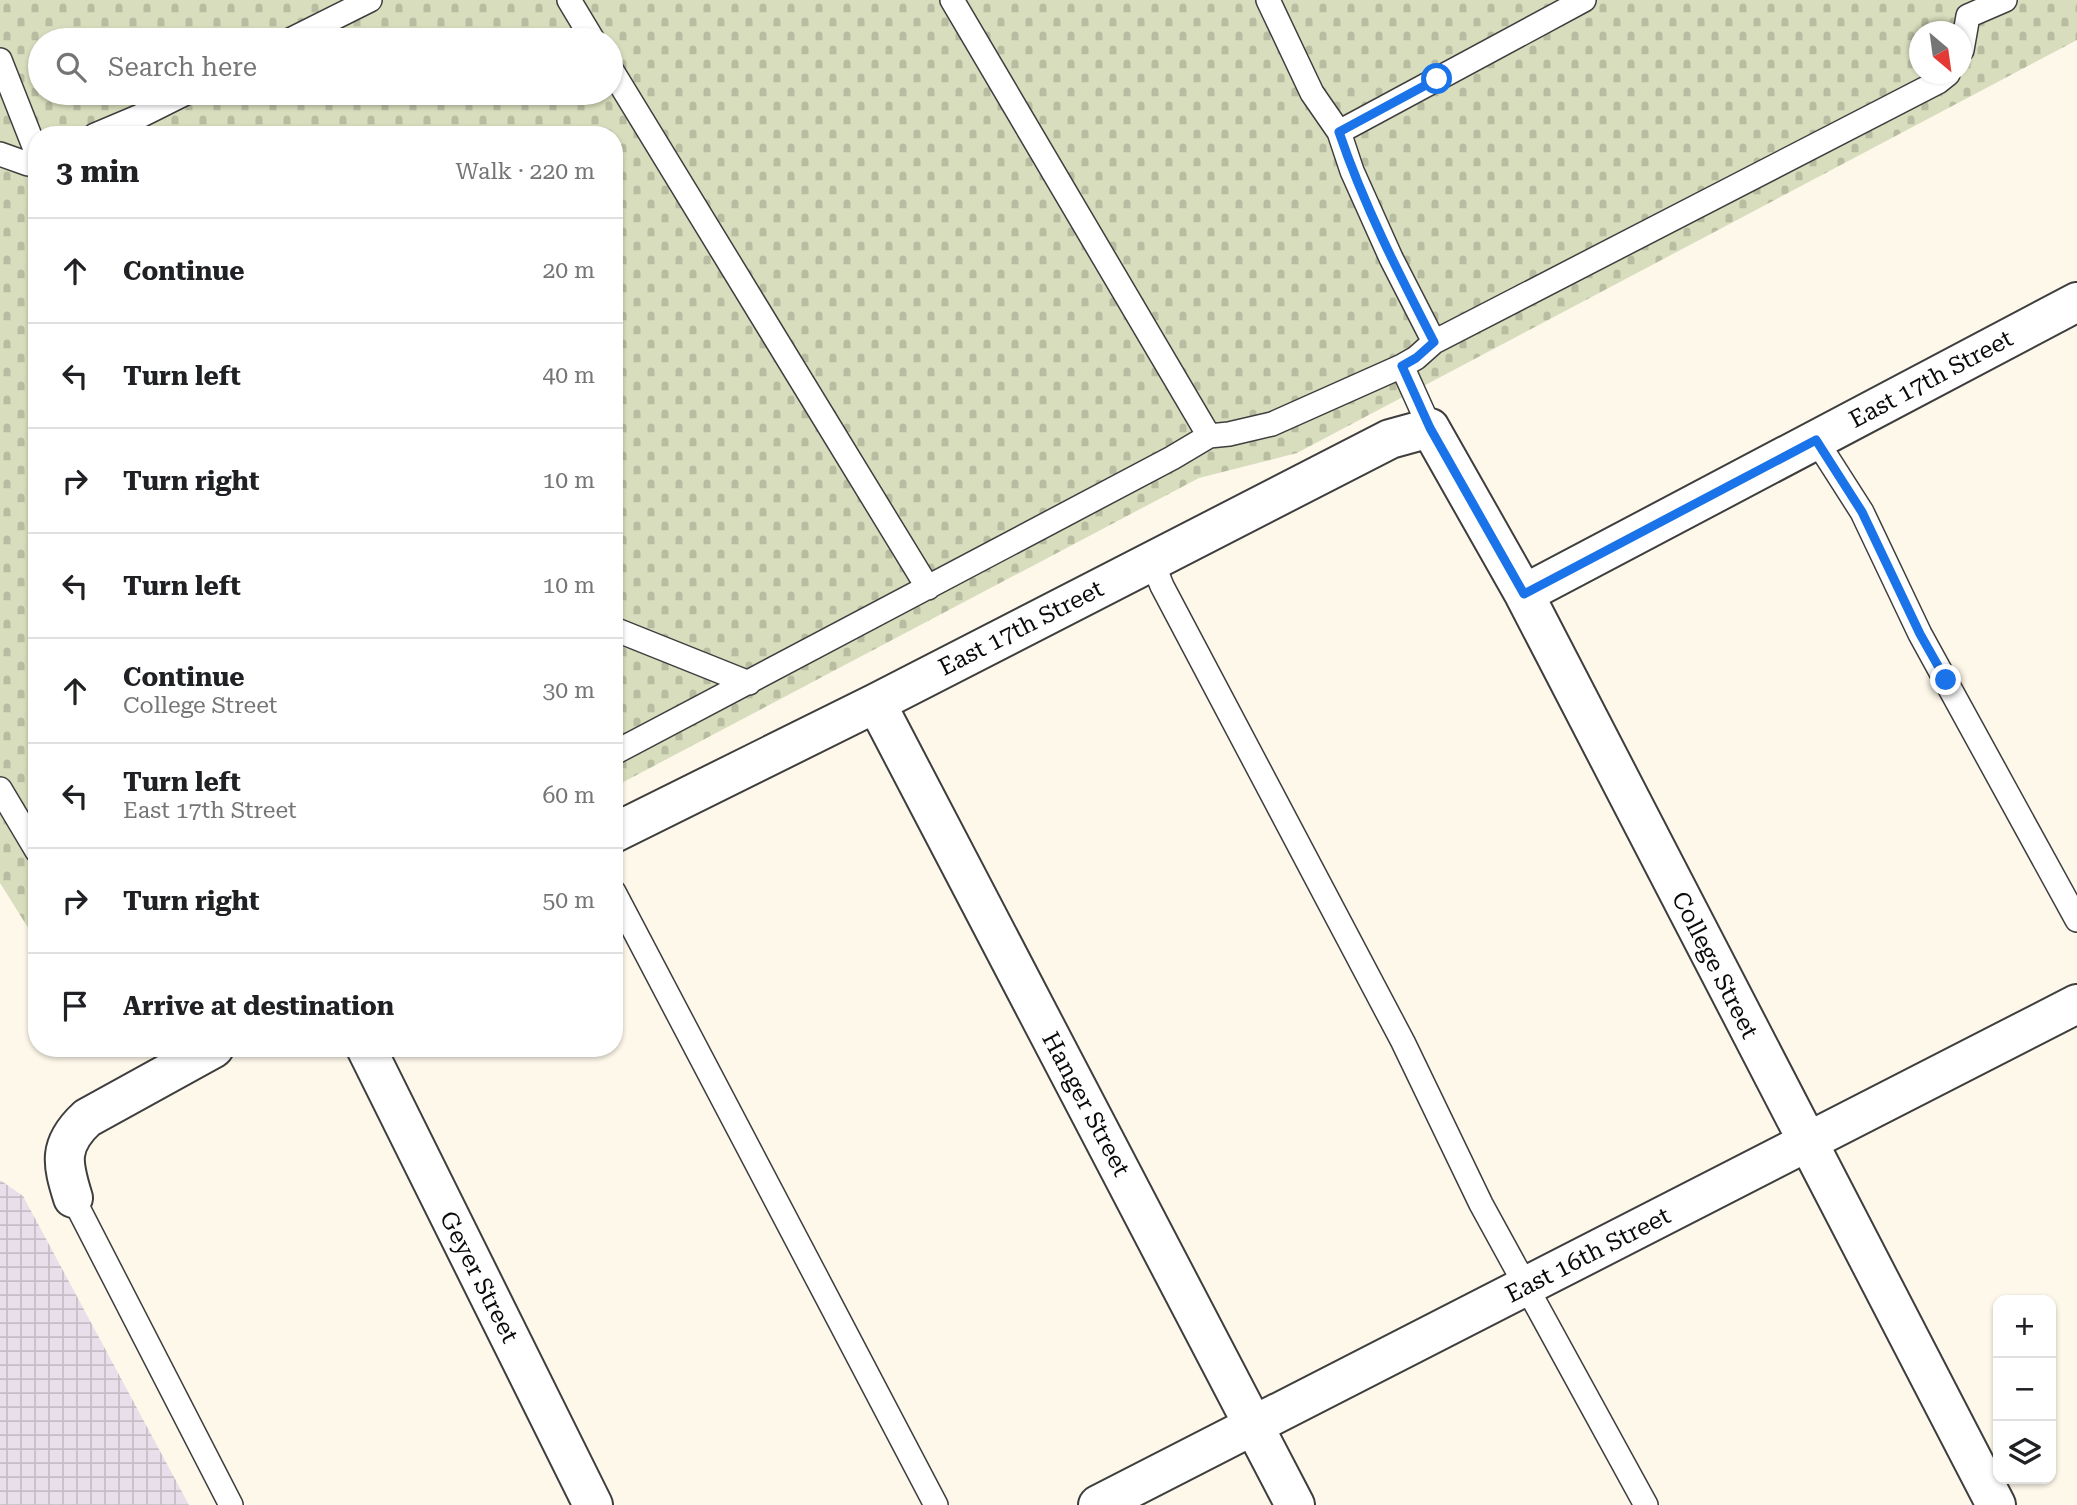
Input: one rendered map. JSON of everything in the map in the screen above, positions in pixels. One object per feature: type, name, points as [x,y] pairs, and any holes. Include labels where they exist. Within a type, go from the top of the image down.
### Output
[{"type":"street","name":"East 17th Street","points":[[1524,594],[2077,302]]},
{"type":"street","name":"East 17th Street","points":[[623,829],[876,703],[1390,439],[1430,428]]},
{"type":"street","name":"College Street","points":[[1430,428],[1524,594],[1996,1505]]},
{"type":"street","name":"Hanger Street","points":[[876,703],[1295,1505]]},
{"type":"street","name":"East 16th Street","points":[[1098,1505],[2077,1004]]},
{"type":"street","points":[[74,1198],[64,1170],[65,1150],[73,1131],[87,1118],[198,1057]]},
{"type":"street","name":"Geyer Street","points":[[370,1057],[593,1505]]},
{"type":"lane","points":[[314,28],[369,0]]},
{"type":"lane","points":[[569,0],[586,28]]},
{"type":"lane","points":[[952,0],[1209,436]]},
{"type":"lane","points":[[1268,0],[1312,93],[1339,132],[1352,171],[1391,258],[1434,342]]},
{"type":"lane","points":[[1339,132],[1584,0]]},
{"type":"lane","points":[[1964,8],[2005,0]]},
{"type":"lane","points":[[0,60],[28,131]]},
{"type":"lane","points":[[623,747],[928,588],[1209,436],[1272,424],[1402,366],[1434,342],[1932,84]]},
{"type":"lane","points":[[623,89],[928,588]]},
{"type":"lane","points":[[116,126],[162,105]]},
{"type":"lane","points":[[0,154],[28,164]]},
{"type":"lane","points":[[1402,366],[1430,428]]},
{"type":"lane","points":[[1816,440],[1862,512],[1920,634],[2077,920]]},
{"type":"lane","points":[[1152,561],[1329,905],[1403,1042],[1481,1204],[1646,1505]]},
{"type":"lane","points":[[623,633],[749,683]]},
{"type":"lane","points":[[0,789],[28,835]]},
{"type":"lane","points":[[623,909],[936,1505]]},
{"type":"lane","points":[[74,1198],[231,1505]]},
{"type":"shaded area","points":[[0,1180],[23,1196],[189,1505],[0,1505]]},
{"type":"green space","points":[[0,0],[2077,0],[2077,40],[1297,453],[1199,478],[623,782],[623,126],[28,126],[28,928],[0,883]]},
{"type":"route","points":[[1437,79],[1339,132],[1352,171],[1391,258],[1434,342],[1402,366],[1430,428],[1524,594],[1816,440],[1862,512],[1920,634],[1946,680]]}]
